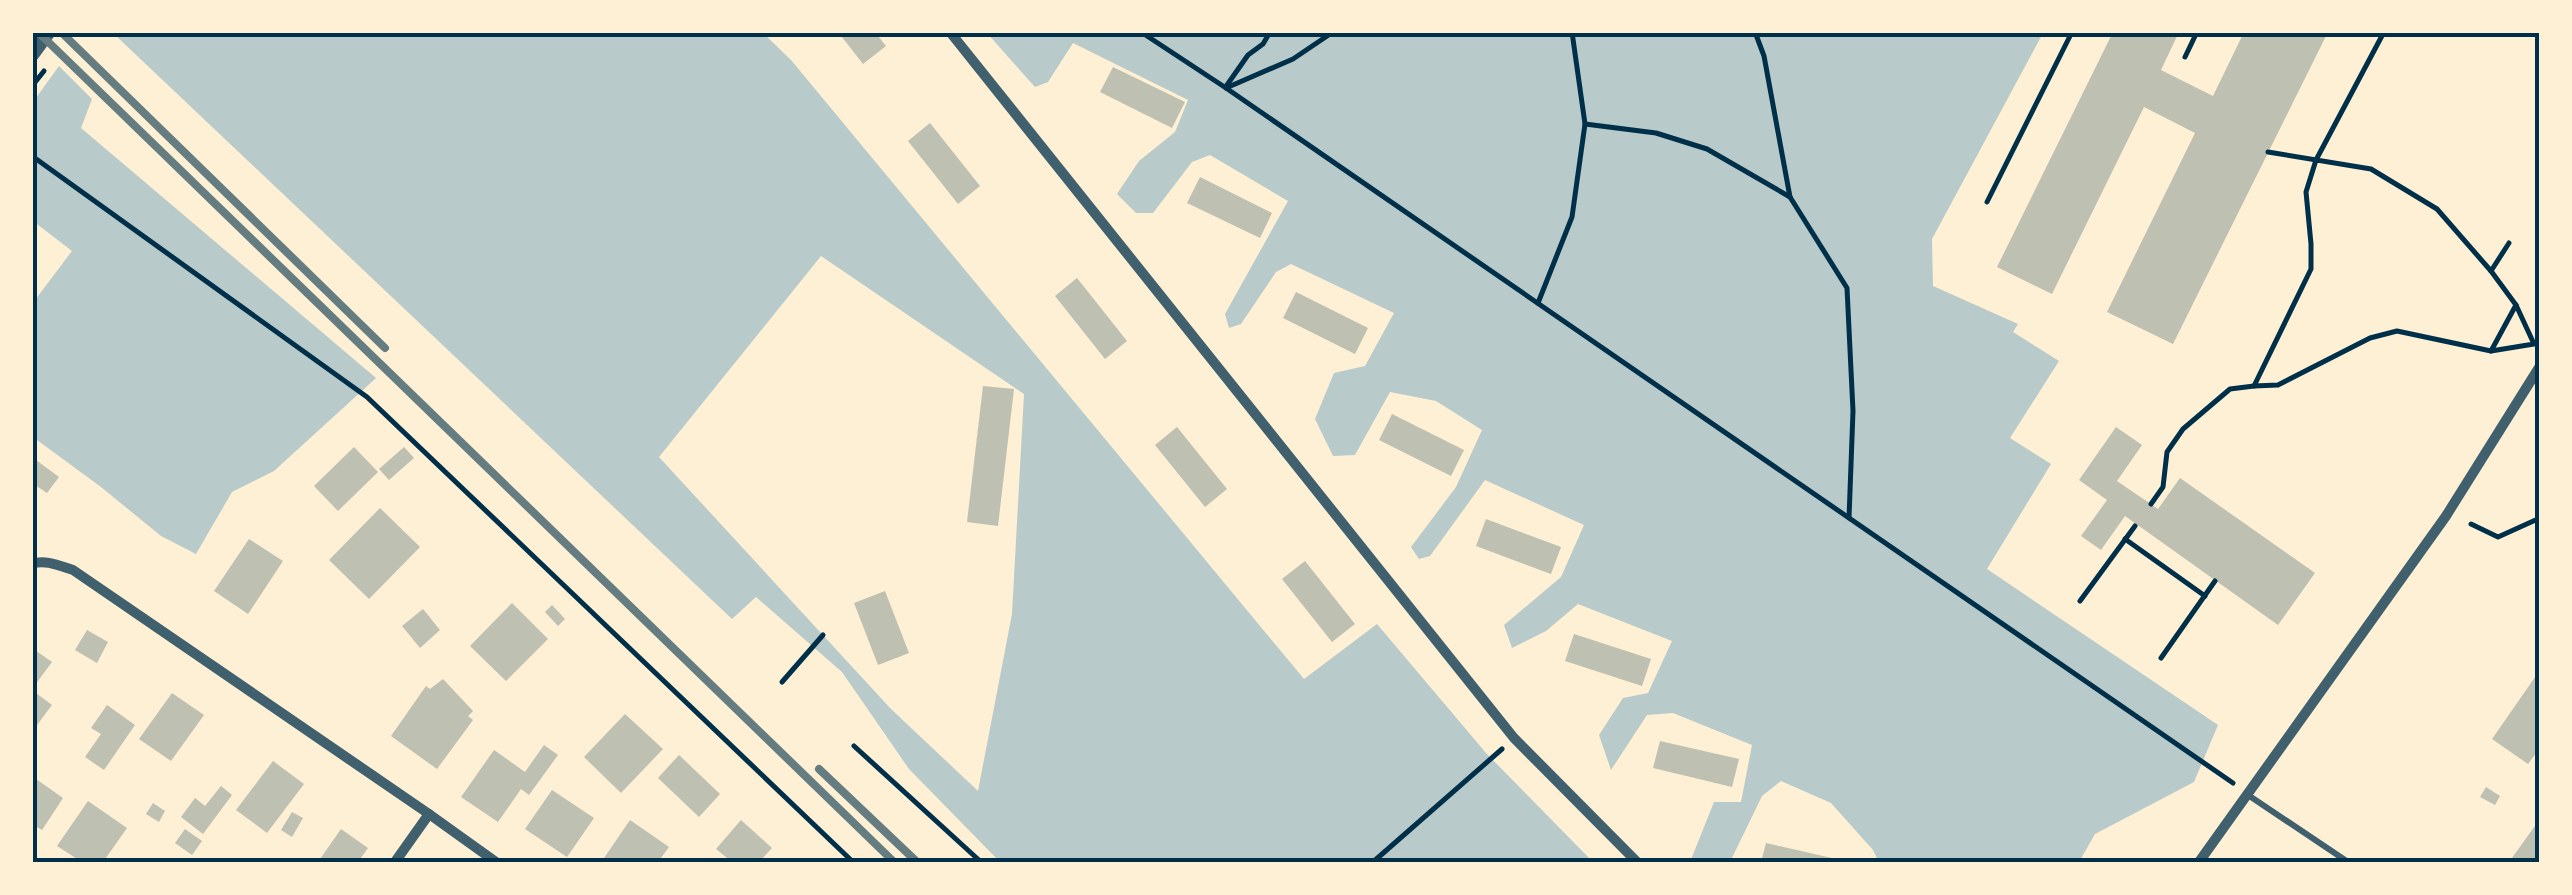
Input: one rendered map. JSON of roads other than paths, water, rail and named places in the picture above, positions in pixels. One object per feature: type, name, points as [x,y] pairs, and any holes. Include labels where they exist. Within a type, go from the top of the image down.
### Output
[{"type":"street","points":[[35,50],[48,32]]},
{"type":"street","points":[[950,32],[1514,738],[1637,862]]},
{"type":"street","points":[[2200,862],[2446,516],[2540,366]]},
{"type":"street","points":[[35,563],[72,570],[496,862]]},
{"type":"street","points":[[395,862],[429,814]]},
{"type":"lane","points":[[2247,794],[2348,862]]},
{"type":"railway","points":[[38,32],[894,862]]},
{"type":"railway","points":[[61,32],[385,348]]},
{"type":"railway","points":[[819,769],[917,862]]}]
